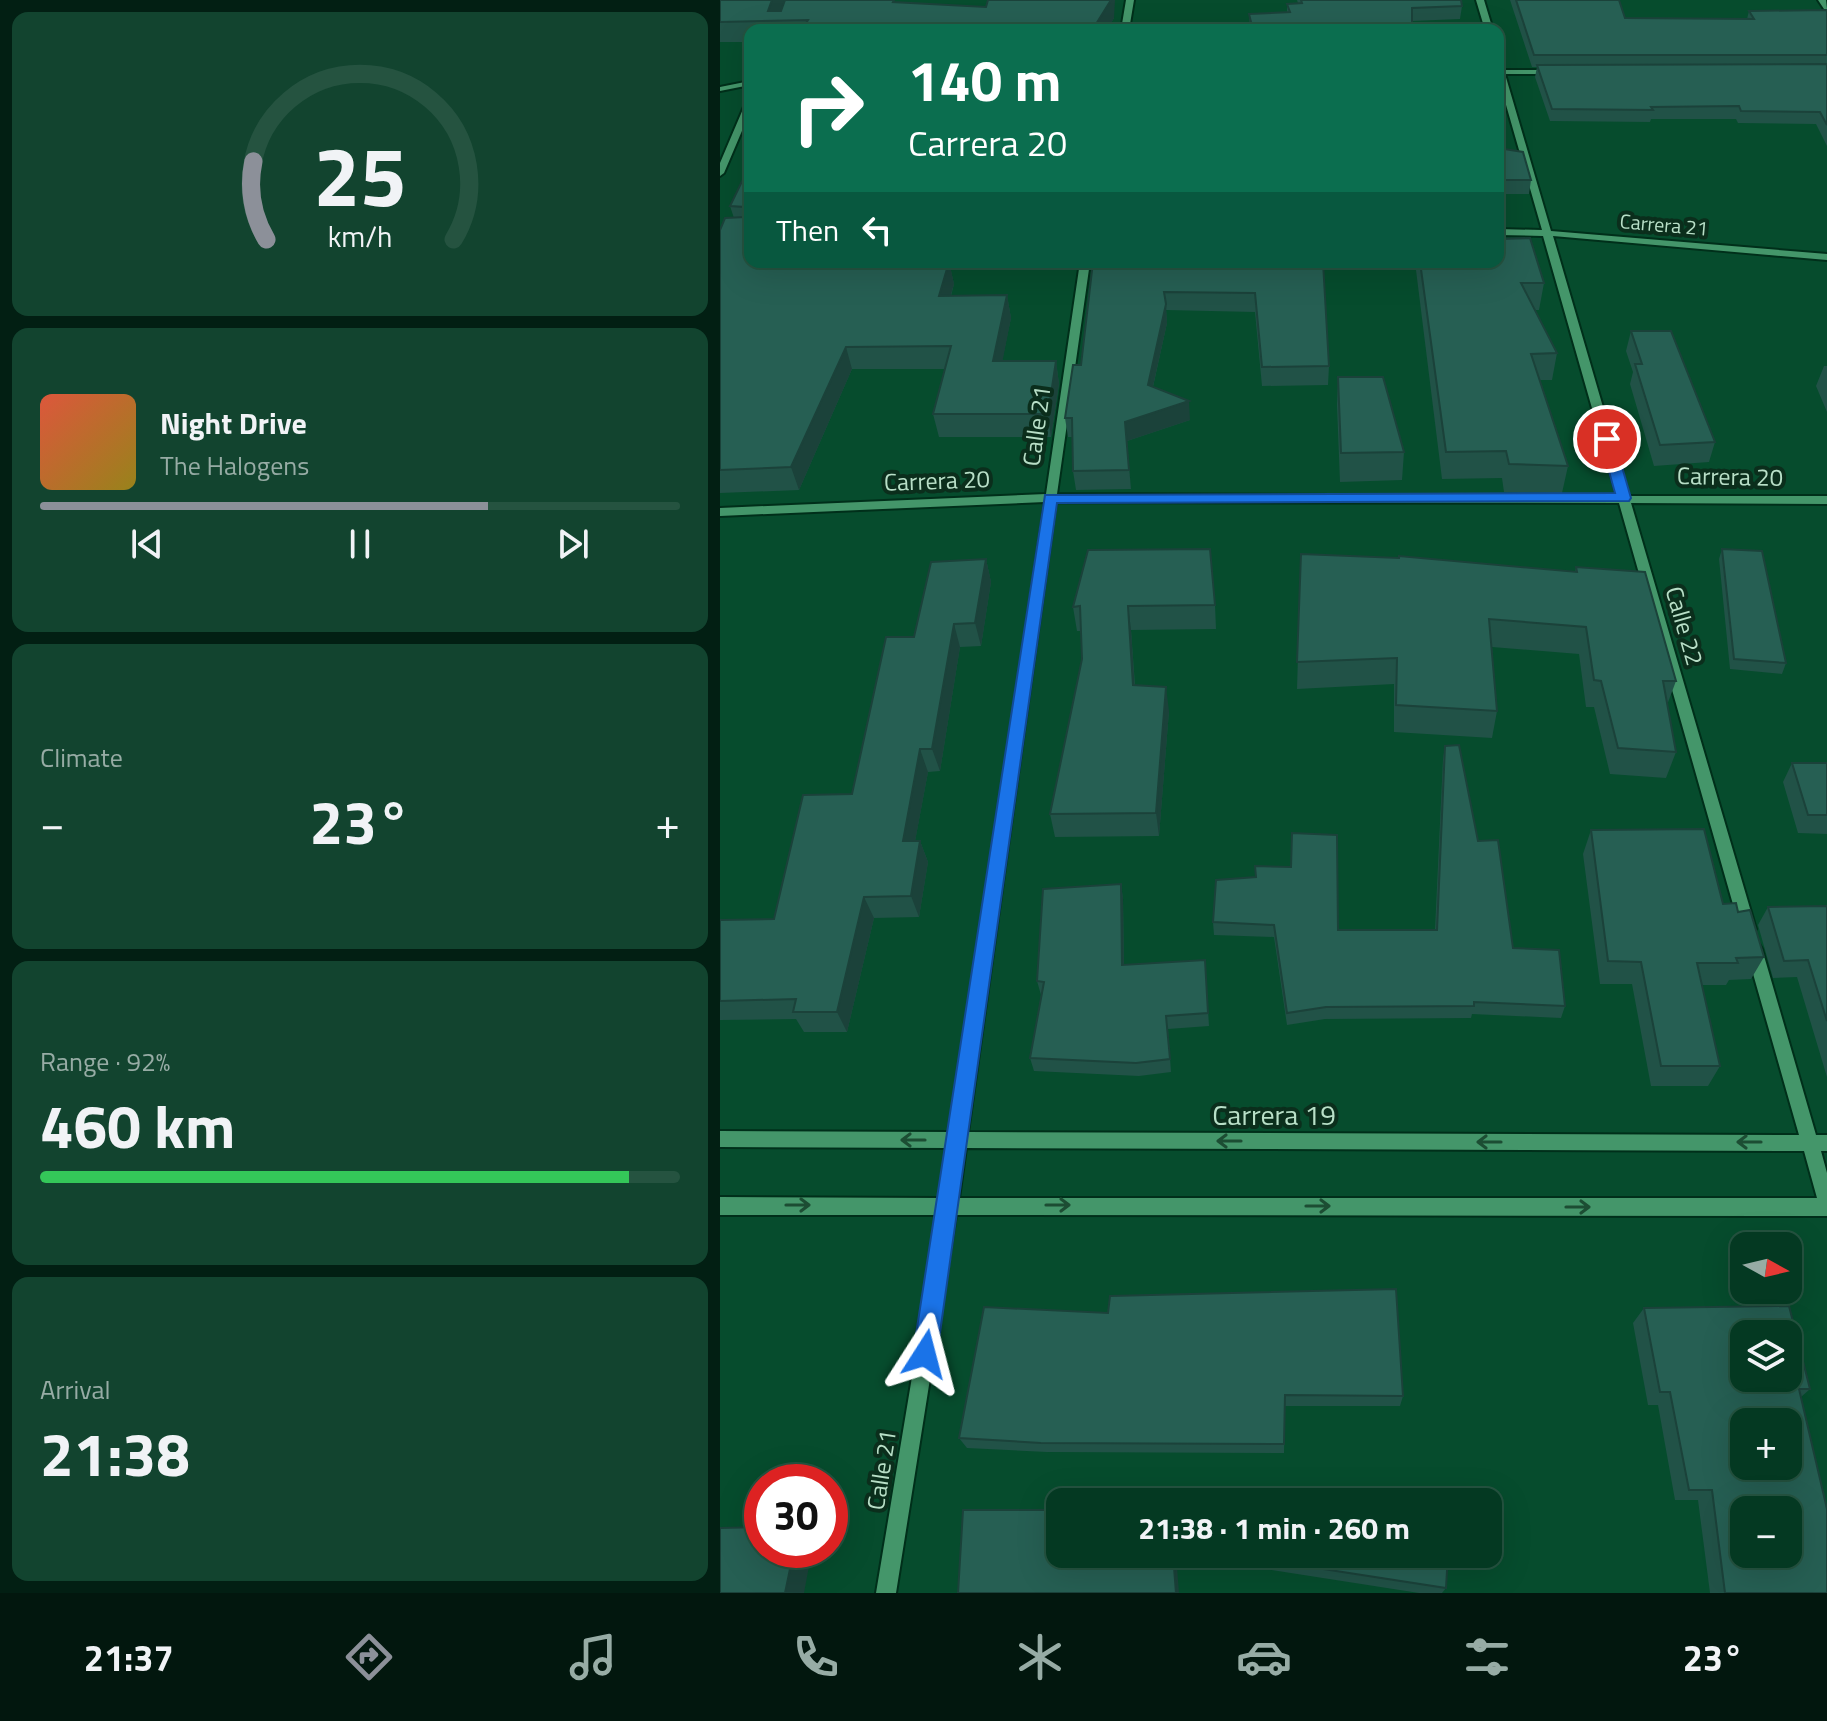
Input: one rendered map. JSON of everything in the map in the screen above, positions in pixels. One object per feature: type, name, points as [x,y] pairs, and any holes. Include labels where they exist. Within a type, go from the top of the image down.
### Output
[{"type":"street","points":[[1126,24],[1130,0]]},
{"type":"street","points":[[1480,0],[1487,24]]},
{"type":"street","points":[[1822,0],[1827,7]]},
{"type":"street","points":[[1504,69],[1563,72]]},
{"type":"street","points":[[720,78],[744,81]]},
{"type":"street","points":[[720,89],[744,83]]},
{"type":"street","name":"Calle 22","points":[[1504,86],[1818,1143],[1827,1205]]},
{"type":"street","points":[[720,173],[744,116]]},
{"type":"street","name":"Carrera 21","points":[[1504,232],[1547,233],[1827,257]]},
{"type":"street","name":"Calle 21","points":[[886,1593],[949,1205],[1084,268]]},
{"type":"street","name":"Carrera 20","points":[[720,512],[1050,498],[1827,500]]},
{"type":"street","name":"Carrera 19","points":[[720,1139],[1818,1143]]},
{"type":"street","points":[[720,1206],[1827,1205]]},
{"type":"building","points":[[720,0],[772,0],[768,11],[781,11],[785,0],[894,0],[986,7],[988,0],[1111,0],[1096,24],[806,24],[808,20],[720,22]]},
{"type":"building","points":[[1301,0],[1461,0],[1462,6],[1412,8],[1412,24],[1252,24],[1249,14],[1290,12],[1287,4],[1302,3]]},
{"type":"building","points":[[1516,0],[1619,0],[1625,18],[1754,19],[1749,11],[1827,10],[1827,55],[1534,55]]},
{"type":"building","points":[[1827,64],[1827,125],[1820,112],[1741,111],[1739,106],[1651,107],[1653,110],[1552,109],[1537,65]]},
{"type":"building","points":[[1504,149],[1523,152],[1531,180],[1504,180]]},
{"type":"building","points":[[744,177],[744,207],[730,206]]},
{"type":"building","points":[[744,217],[744,268],[947,268],[939,296],[1007,295],[993,361],[1056,361],[1048,414],[933,414],[951,346],[846,347],[791,467],[720,470],[720,230],[725,218]]},
{"type":"building","points":[[1530,238],[1544,283],[1521,283],[1557,353],[1531,354],[1568,466],[1509,464],[1506,451],[1446,452],[1421,268],[1504,268],[1504,239]]},
{"type":"building","points":[[1092,268],[1323,268],[1329,366],[1262,367],[1255,293],[1164,292],[1166,304],[1148,385],[1189,401],[1125,422],[1129,470],[1073,471],[1072,418],[1065,418],[1073,365],[1081,365]]},
{"type":"building","points":[[1631,331],[1671,331],[1715,442],[1660,445],[1635,364],[1642,364]]},
{"type":"building","points":[[1338,377],[1383,377],[1404,452],[1341,453]]},
{"type":"building","points":[[1210,549],[1215,605],[1128,606],[1133,685],[1166,687],[1156,813],[1050,814],[1082,659],[1080,606],[1073,607],[1088,550]]},
{"type":"building","points":[[1722,549],[1762,551],[1786,663],[1734,659]]},
{"type":"building","points":[[1301,554],[1399,556],[1577,572],[1576,567],[1645,572],[1676,681],[1663,681],[1676,752],[1618,748],[1601,681],[1594,680],[1586,627],[1489,619],[1497,711],[1396,705],[1397,658],[1297,662]]},
{"type":"building","points":[[986,559],[975,623],[954,624],[932,749],[920,749],[903,841],[920,841],[911,896],[864,897],[837,1012],[793,1012],[796,999],[720,1001],[720,920],[774,919],[803,795],[852,794],[886,637],[914,637],[931,562]]},
{"type":"building","points":[[1459,745],[1478,841],[1498,840],[1513,948],[1559,950],[1565,1006],[1474,1002],[1474,1006],[1326,1007],[1287,1013],[1274,925],[1213,922],[1216,880],[1256,877],[1255,866],[1291,867],[1292,833],[1337,835],[1338,930],[1437,930],[1445,746]]},
{"type":"building","points":[[1792,763],[1827,763],[1827,815],[1808,815]]},
{"type":"building","points":[[1704,829],[1723,904],[1736,903],[1738,912],[1750,910],[1764,957],[1736,958],[1738,963],[1697,963],[1720,1066],[1661,1066],[1641,962],[1608,961],[1591,830]]},
{"type":"building","points":[[1121,884],[1122,965],[1205,960],[1208,1013],[1166,1016],[1170,1059],[1136,1063],[1030,1058],[1044,982],[1037,981],[1043,889]]},
{"type":"building","points":[[1827,906],[1827,1021],[1808,960],[1784,961],[1768,907]]},
{"type":"building","points":[[1396,1289],[1403,1396],[1285,1395],[1284,1444],[1041,1443],[959,1438],[984,1307],[1108,1313],[1110,1296]]},
{"type":"building","points":[[1789,1306],[1793,1320],[1730,1320],[1730,1392],[1800,1392],[1827,1509],[1827,1593],[1725,1593],[1712,1490],[1689,1490],[1670,1392],[1660,1392],[1644,1308]]},
{"type":"building","points":[[1802,1357],[1810,1389],[1802,1389]]},
{"type":"building","points":[[963,1510],[1046,1510],[1046,1568],[1174,1568],[1176,1593],[958,1593]]},
{"type":"building","points":[[744,1527],[744,1568],[790,1568],[785,1593],[720,1593],[720,1528]]},
{"type":"building","points":[[1317,1568],[1447,1568],[1446,1588]]},
{"type":"route","points":[[925,1354],[1050,498],[1624,498],[1607,439]]}]
